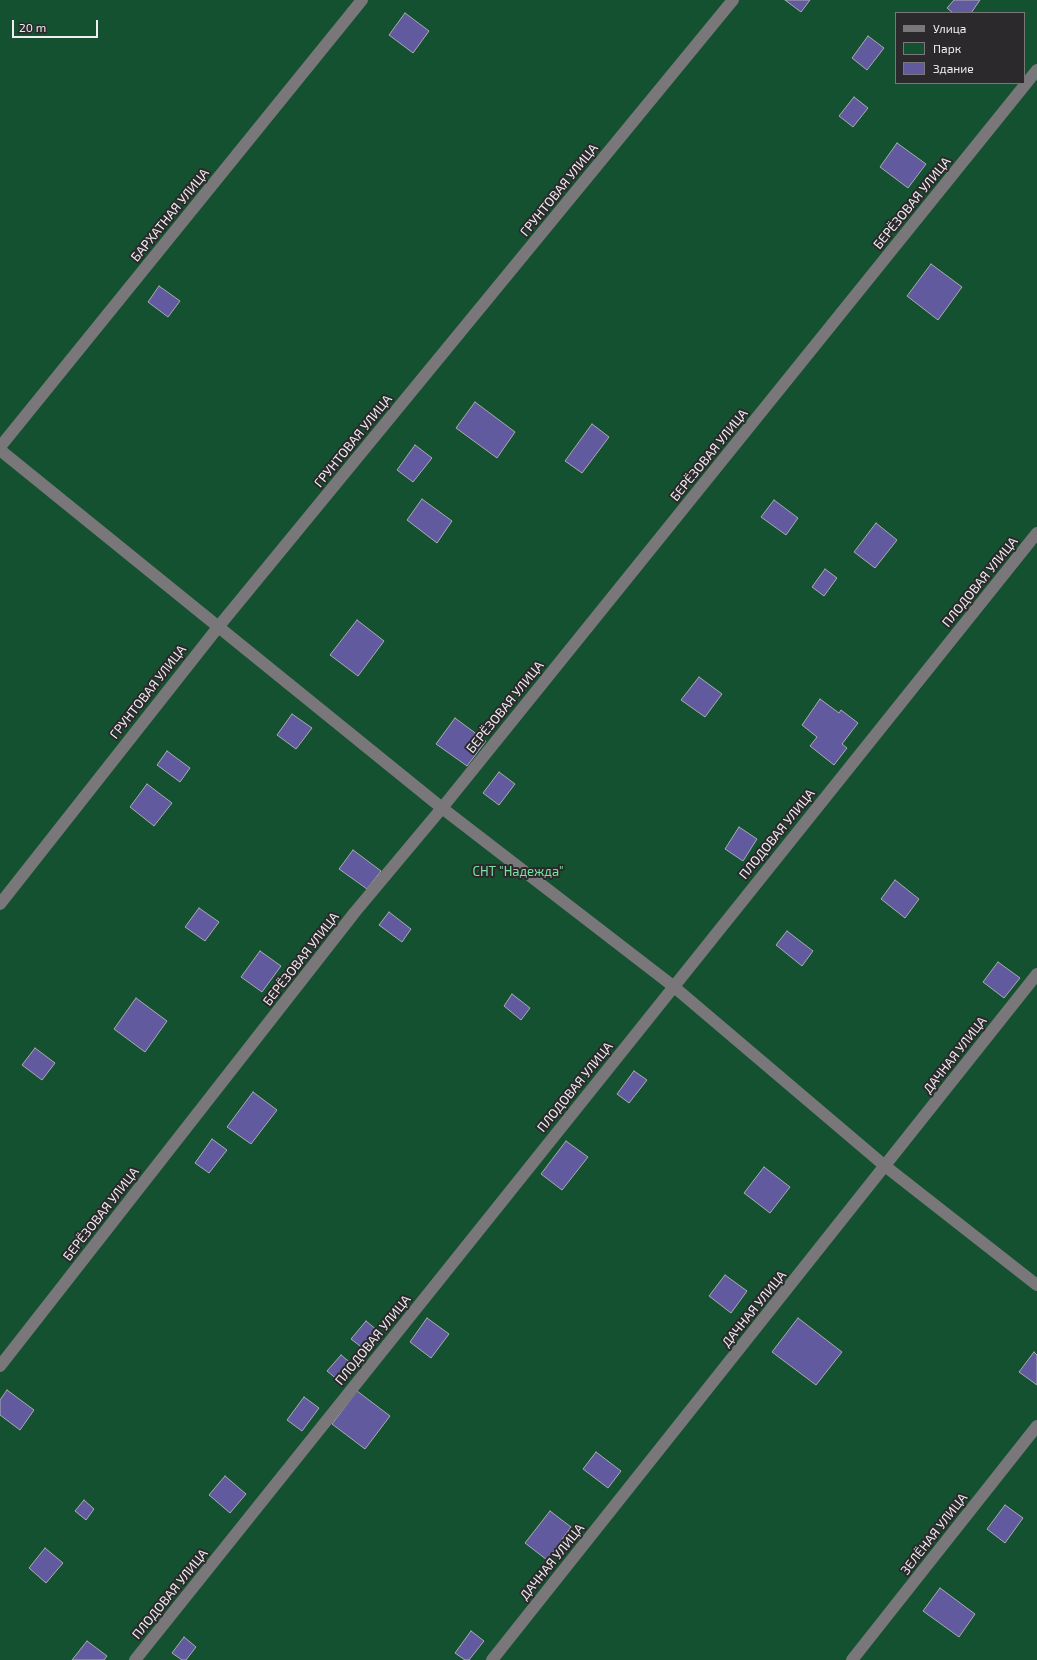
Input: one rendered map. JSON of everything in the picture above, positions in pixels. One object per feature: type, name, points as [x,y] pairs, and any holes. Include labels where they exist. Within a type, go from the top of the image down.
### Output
[{"type":"street","name":"БАРХАТНАЯ УЛИЦА","points":[[0,447],[362,0]]},
{"type":"street","name":"ГРУНТОВАЯ УЛИЦА","points":[[0,904],[218,626],[734,0]]},
{"type":"street","name":"БЕРЁЗОВАЯ УЛИЦА","points":[[0,1366],[355,912],[442,808],[1037,70]]},
{"type":"street","points":[[0,450],[442,808],[673,986],[885,1166],[1037,1285]]},
{"type":"street","name":"ПЛОДОВАЯ УЛИЦА","points":[[135,1660],[1037,533]]},
{"type":"street","name":"ДАЧНАЯ УЛИЦА","points":[[492,1660],[1037,974]]},
{"type":"street","name":"ЗЕЛЁНАЯ УЛИЦА","points":[[852,1660],[1037,1426]]},
{"type":"green space","name":"СНТ \"Надежда\"","points":[[0,0],[1037,0],[1037,1660],[0,1660]]},
{"type":"building","points":[[785,0],[810,0],[801,12]]},
{"type":"building","points":[[954,0],[980,0],[972,12],[952,12],[947,8]]},
{"type":"building","points":[[405,13],[429,31],[413,53],[389,35]]},
{"type":"building","points":[[868,36],[884,48],[867,70],[852,58]]},
{"type":"building","points":[[854,97],[868,108],[853,127],[839,116]]},
{"type":"building","points":[[897,143],[926,164],[908,188],[880,167]]},
{"type":"building","points":[[931,264],[962,287],[938,320],[907,296]]},
{"type":"building","points":[[159,286],[180,301],[168,317],[148,302]]},
{"type":"building","points":[[475,402],[515,432],[497,458],[456,428]]},
{"type":"building","points":[[592,424],[609,437],[582,473],[565,461]]},
{"type":"building","points":[[415,445],[432,458],[413,482],[397,470]]},
{"type":"building","points":[[422,499],[452,521],[437,543],[407,520]]},
{"type":"building","points":[[774,500],[798,518],[786,535],[761,517]]},
{"type":"building","points":[[876,523],[897,540],[875,568],[854,552]]},
{"type":"building","points":[[825,569],[837,578],[824,596],[812,587]]},
{"type":"building","points":[[357,620],[384,641],[358,676],[330,655]]},
{"type":"building","points":[[699,677],[722,694],[705,717],[681,700]]},
{"type":"building","points":[[820,699],[839,713],[841,710],[858,723],[842,744],[847,748],[834,765],[810,746],[817,737],[802,725]]},
{"type":"building","points":[[292,714],[312,728],[296,749],[277,735]]},
{"type":"building","points":[[455,718],[486,741],[467,766],[436,744]]},
{"type":"building","points":[[167,751],[190,768],[180,782],[157,765]]},
{"type":"building","points":[[499,772],[515,784],[499,805],[483,793]]},
{"type":"building","points":[[147,784],[172,803],[154,826],[130,807]]},
{"type":"building","points":[[739,827],[757,839],[743,861],[725,849]]},
{"type":"building","points":[[353,850],[381,871],[367,889],[339,869]]},
{"type":"building","points":[[895,880],[919,899],[905,918],[881,899]]},
{"type":"building","points":[[199,908],[219,922],[205,941],[185,927]]},
{"type":"building","points":[[389,912],[411,929],[402,942],[379,925]]},
{"type":"building","points":[[787,931],[813,951],[802,966],[776,945]]},
{"type":"building","points":[[260,951],[281,966],[262,992],[241,977]]},
{"type":"building","points":[[998,962],[1020,978],[1004,998],[983,982]]},
{"type":"building","points":[[512,994],[530,1008],[521,1020],[504,1006]]},
{"type":"building","points":[[136,998],[167,1021],[145,1052],[114,1029]]},
{"type":"building","points":[[35,1048],[55,1063],[42,1080],[22,1065]]},
{"type":"building","points":[[634,1071],[647,1080],[629,1103],[617,1094]]},
{"type":"building","points":[[253,1092],[277,1110],[251,1144],[227,1127]]},
{"type":"building","points":[[212,1139],[227,1150],[209,1173],[195,1163]]},
{"type":"building","points":[[566,1141],[588,1157],[562,1190],[541,1174]]},
{"type":"building","points":[[764,1167],[790,1187],[770,1213],[744,1193]]},
{"type":"building","points":[[725,1275],[747,1291],[731,1313],[709,1296]]},
{"type":"building","points":[[427,1318],[449,1334],[431,1358],[410,1342]]},
{"type":"building","points":[[798,1318],[842,1352],[816,1385],[772,1352]]},
{"type":"building","points":[[366,1321],[378,1331],[364,1349],[351,1339]]},
{"type":"building","points":[[1034,1352],[1037,1355],[1037,1385],[1019,1372]]},
{"type":"building","points":[[341,1355],[352,1364],[339,1381],[327,1371]]},
{"type":"building","points":[[7,1390],[34,1410],[20,1430],[0,1415],[0,1400]]},
{"type":"building","points":[[357,1391],[390,1416],[365,1449],[332,1424]]},
{"type":"building","points":[[304,1397],[319,1408],[302,1431],[287,1420]]},
{"type":"building","points":[[596,1452],[621,1471],[608,1488],[583,1469]]},
{"type":"building","points":[[225,1476],[246,1494],[230,1513],[209,1495]]},
{"type":"building","points":[[84,1500],[94,1509],[86,1520],[75,1511]]},
{"type":"building","points":[[1005,1505],[1023,1518],[1005,1543],[987,1529]]},
{"type":"building","points":[[550,1511],[571,1527],[547,1560],[525,1543]]},
{"type":"building","points":[[45,1548],[63,1563],[46,1583],[29,1568]]},
{"type":"building","points":[[940,1588],[975,1614],[959,1637],[923,1611]]},
{"type":"building","points":[[471,1631],[484,1641],[469,1660],[465,1660],[455,1653]]},
{"type":"building","points":[[184,1637],[196,1647],[186,1660],[182,1660],[172,1653]]},
{"type":"building","points":[[87,1641],[107,1656],[104,1660],[72,1660]]}]
